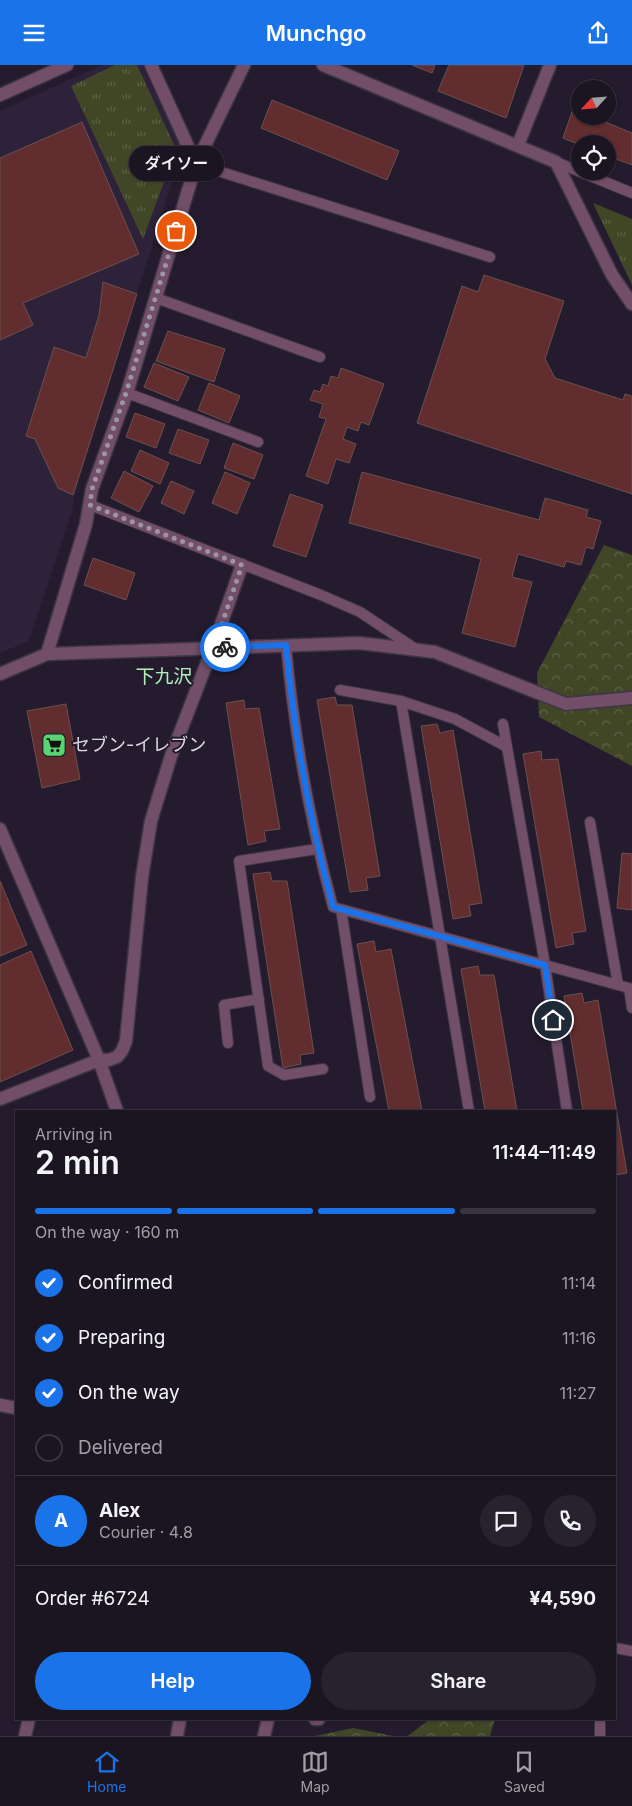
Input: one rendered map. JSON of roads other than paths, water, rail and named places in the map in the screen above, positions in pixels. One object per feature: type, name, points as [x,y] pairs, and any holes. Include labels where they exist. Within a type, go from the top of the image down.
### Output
[{"type":"street","points":[[0,95],[67,65]]},
{"type":"street","points":[[151,65],[196,164]]},
{"type":"street","points":[[47,654],[86,524],[92,489],[126,393],[196,164],[244,65]]},
{"type":"street","points":[[323,65],[556,162],[612,275],[632,304]]},
{"type":"street","points":[[518,145],[550,65]]},
{"type":"street","points":[[1,1102],[99,1060],[109,1060],[117,1057],[122,1051],[126,1041],[142,877],[151,821],[171,756],[214,647],[242,565]]},
{"type":"street","points":[[0,674],[47,654],[359,643],[414,648],[435,652],[566,704],[632,698]]},
{"type":"street","points":[[0,829],[99,1060],[117,1110]]},
{"type":"street","points":[[0,1405],[15,1408]]},
{"type":"street","points":[[25,1736],[29,1720]]},
{"type":"street","points":[[176,1736],[180,1720]]},
{"type":"street","points":[[264,1736],[268,1720]]},
{"type":"lane","points":[[556,162],[632,193]]},
{"type":"lane","points":[[196,164],[490,257]]},
{"type":"lane","points":[[156,298],[320,357]]},
{"type":"lane","points":[[126,393],[258,443]]},
{"type":"lane","points":[[90,505],[321,595],[360,613],[414,648]]},
{"type":"lane","points":[[286,645],[289,679],[317,849],[333,907],[628,988],[632,1008]]},
{"type":"lane","points":[[340,690],[401,701],[455,719],[507,747]]},
{"type":"lane","points":[[401,701],[469,1110]]},
{"type":"lane","points":[[503,725],[545,965],[567,1110]]},
{"type":"lane","points":[[590,822],[618,985]]},
{"type":"lane","points":[[317,849],[239,861],[268,1066],[284,1075],[323,1069]]},
{"type":"lane","points":[[341,909],[370,1097]]},
{"type":"lane","points":[[228,1043],[224,1005],[259,999]]},
{"type":"lane","points":[[616,1648],[632,1651]]},
{"type":"lane","points":[[600,1720],[600,1736]]},
{"type":"place","name":"ダイソー","points":[[176,231]]},
{"type":"place","name":"セブン-イレブン","points":[[54,745]]},
{"type":"district","name":"下九沢","points":[[164,676]]}]
